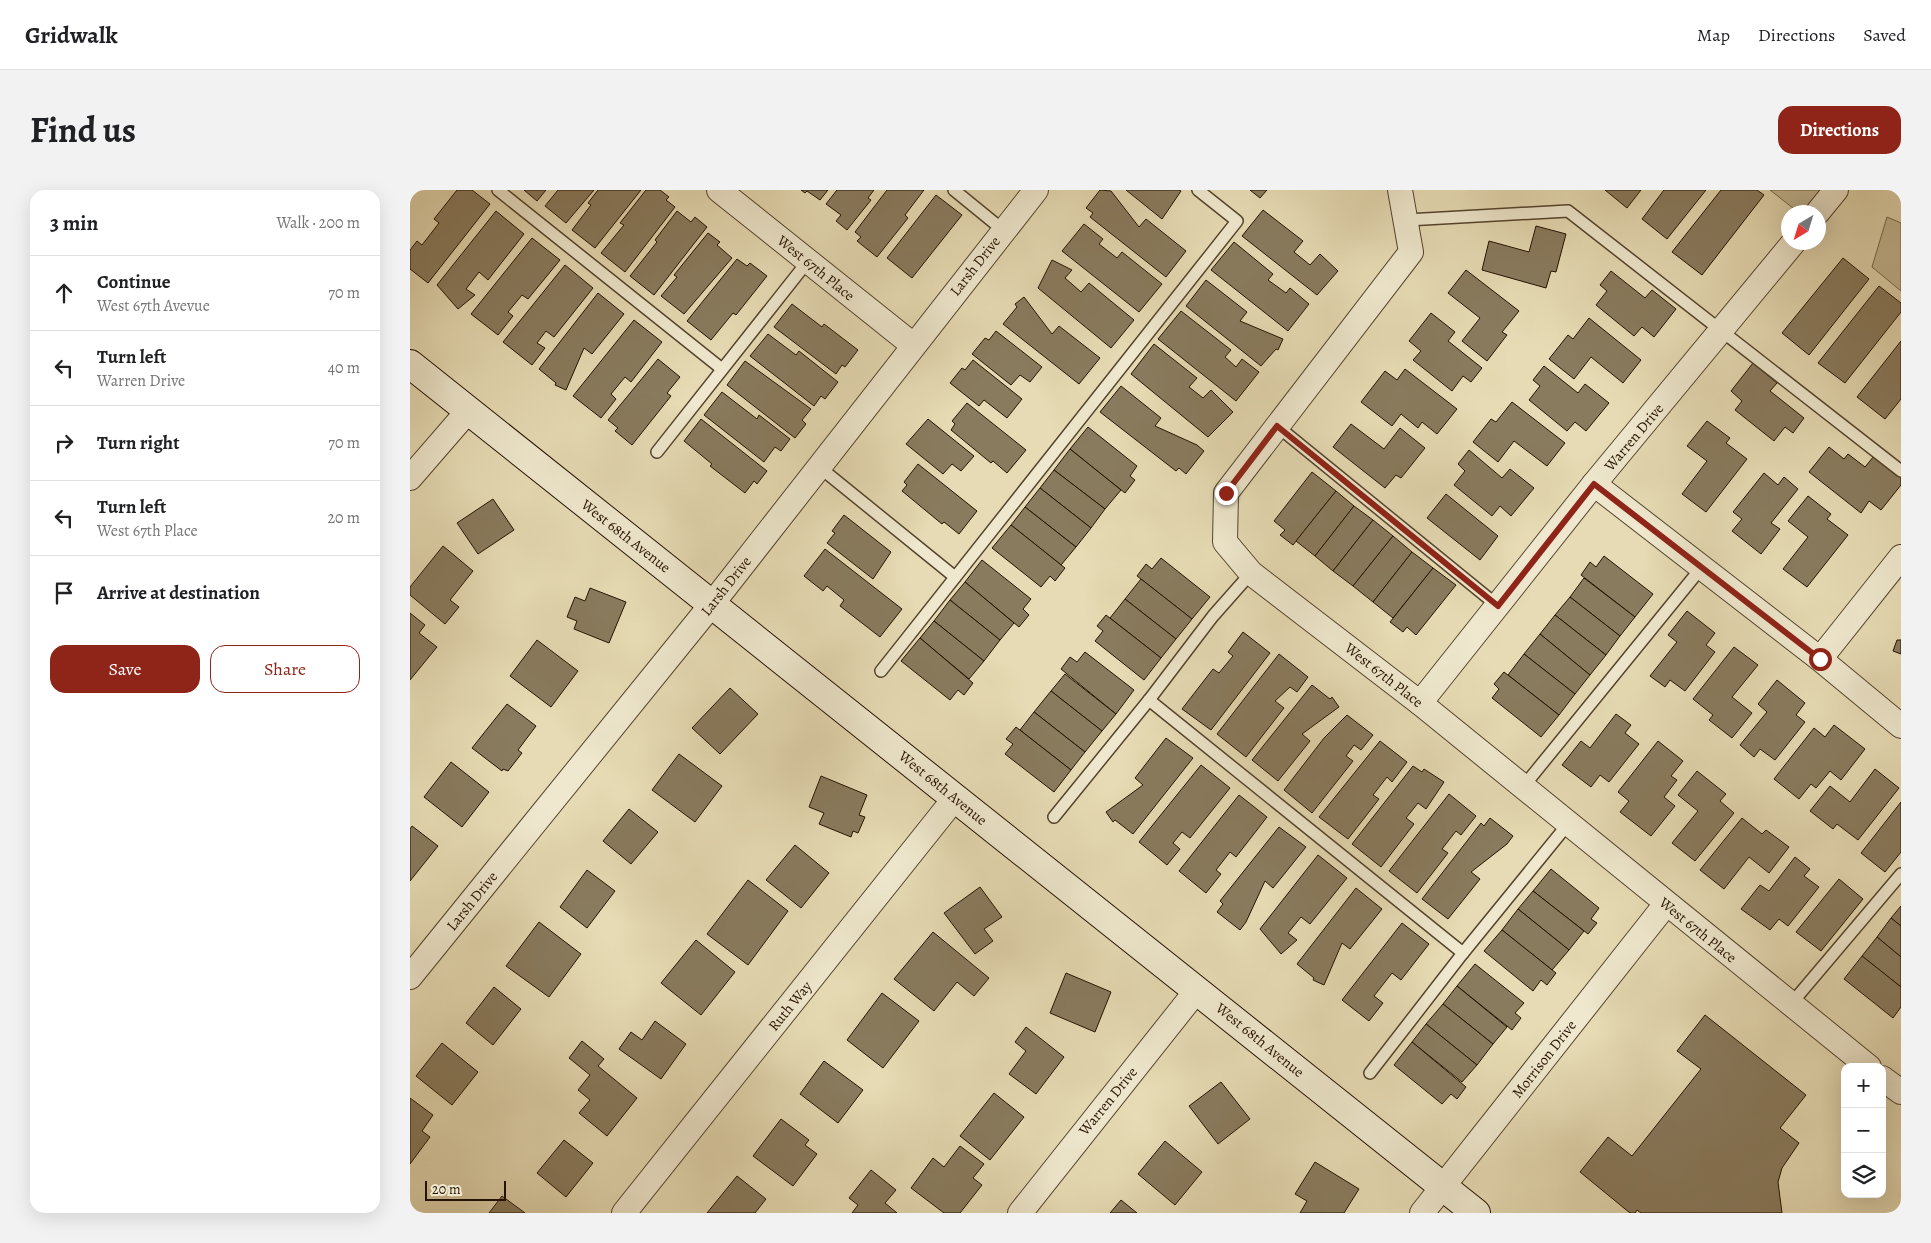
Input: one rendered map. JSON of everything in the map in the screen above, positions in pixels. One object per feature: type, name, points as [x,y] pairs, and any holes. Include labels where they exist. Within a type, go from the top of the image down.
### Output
[{"type":"street","name":"West 67th Place","points":[[719,190],[913,345]]},
{"type":"street","name":"Larsh Drive","points":[[410,977],[712,604],[818,466],[1036,190]]},
{"type":"street","name":"West 67th Place","points":[[1400,190],[1407,220],[1410,252],[1226,493],[1225,542],[1251,573],[1420,703],[1864,1063]]},
{"type":"street","points":[[1824,205],[1836,190]]},
{"type":"street","name":"Warren Drive","points":[[1420,703],[1594,484],[1722,332],[1788,250]]},
{"type":"street","name":"West 68th Avenue","points":[[410,364],[1476,1213]]},
{"type":"street","points":[[410,478],[468,410]]},
{"type":"street","points":[[1594,484],[1820,659],[1901,726]]},
{"type":"street","points":[[1820,659],[1901,557]]},
{"type":"street","name":"Ruth Way","points":[[624,1213],[955,798]]},
{"type":"street","name":"Morrison Drive","points":[[1422,1213],[1666,904]]},
{"type":"street","name":"Warren Drive","points":[[1020,1213],[1197,990]]},
{"type":"street","points":[[1886,1081],[1901,1092]]},
{"type":"lane","points":[[498,190],[722,369]]},
{"type":"lane","points":[[954,190],[1003,230]]},
{"type":"lane","points":[[881,671],[1237,222],[1198,190]]},
{"type":"lane","points":[[1407,220],[1568,211],[1901,471]]},
{"type":"lane","points":[[657,452],[808,261]]},
{"type":"lane","points":[[1277,426],[1498,606]]},
{"type":"lane","points":[[818,466],[955,577]]},
{"type":"lane","points":[[1523,787],[1702,567]]},
{"type":"lane","points":[[1054,817],[1149,700],[1213,616],[1251,573]]},
{"type":"lane","points":[[1149,700],[1463,953]]},
{"type":"lane","points":[[1370,1073],[1463,953],[1568,824]]},
{"type":"lane","points":[[1791,1004],[1901,874]]},
{"type":"shaded area","points":[[1770,190],[1836,190],[1824,205],[1789,205]]},
{"type":"shaded area","points":[[1887,217],[1901,223],[1901,291],[1872,267]]},
{"type":"building","points":[[457,190],[472,190],[490,204],[428,283],[410,269],[410,250],[417,241],[422,245],[439,223],[434,219]]},
{"type":"building","points":[[524,190],[546,190],[537,201]]},
{"type":"building","points":[[558,190],[594,190],[566,223],[545,206]]},
{"type":"building","points":[[598,190],[641,190],[595,248],[572,230],[591,205],[588,203]]},
{"type":"building","points":[[646,190],[660,190],[669,197],[666,200],[675,207],[625,272],[601,253],[624,225],[620,223]]},
{"type":"building","points":[[801,190],[828,190],[820,200],[807,191],[805,193]]},
{"type":"building","points":[[837,190],[874,190],[868,198],[871,200],[847,230],[836,221],[841,215],[826,204]]},
{"type":"building","points":[[887,190],[924,190],[905,215],[908,218],[877,257],[857,241],[861,237],[855,232]]},
{"type":"building","points":[[1100,190],[1111,191],[1139,227],[1146,219],[1186,251],[1166,277],[1090,217],[1093,213],[1086,208]]},
{"type":"building","points":[[1126,190],[1179,190],[1181,191],[1162,219]]},
{"type":"building","points":[[1250,190],[1267,190],[1260,198]]},
{"type":"building","points":[[1605,190],[1641,190],[1627,208]]},
{"type":"building","points":[[1664,190],[1706,190],[1667,239],[1642,219]]},
{"type":"building","points":[[1721,190],[1757,190],[1764,195],[1702,275],[1672,252]]},
{"type":"building","points":[[936,195],[962,215],[912,278],[887,258]]},
{"type":"building","points":[[1263,210],[1303,241],[1294,252],[1310,265],[1320,254],[1338,271],[1317,295],[1242,236]]},
{"type":"building","points":[[496,211],[524,234],[488,280],[479,272],[466,289],[475,295],[458,309],[437,285]]},
{"type":"building","points":[[677,211],[691,222],[695,217],[707,227],[654,295],[630,276],[657,242],[655,240]]},
{"type":"building","points":[[1084,224],[1103,239],[1099,244],[1117,258],[1122,252],[1162,284],[1139,312],[1062,251]]},
{"type":"building","points":[[1536,226],[1566,234],[1556,272],[1551,271],[1546,288],[1482,270],[1489,241],[1529,252]]},
{"type":"building","points":[[708,233],[720,242],[717,245],[732,258],[684,314],[661,296],[677,277],[674,275]]},
{"type":"building","points":[[532,238],[560,260],[528,299],[522,295],[508,312],[513,316],[498,335],[471,314]]},
{"type":"building","points":[[1234,242],[1273,274],[1268,280],[1286,293],[1290,288],[1309,304],[1288,331],[1211,270]]},
{"type":"building","points":[[1843,258],[1869,279],[1809,355],[1782,333]]},
{"type":"building","points":[[737,259],[747,266],[750,263],[767,276],[736,315],[733,313],[711,340],[687,321]]},
{"type":"building","points":[[1052,260],[1072,270],[1065,278],[1081,292],[1089,283],[1134,320],[1111,348],[1038,288]]},
{"type":"building","points":[[565,265],[593,288],[554,337],[546,331],[537,343],[545,348],[532,365],[503,342]]},
{"type":"building","points":[[1466,270],[1519,311],[1502,332],[1507,335],[1487,361],[1462,341],[1480,318],[1448,293]]},
{"type":"building","points":[[1611,271],[1645,298],[1652,290],[1676,309],[1654,337],[1642,327],[1634,336],[1596,305],[1607,291],[1600,285]]},
{"type":"building","points":[[1206,280],[1247,312],[1240,321],[1283,339],[1278,350],[1276,349],[1261,366],[1186,306]]},
{"type":"building","points":[[1879,286],[1901,303],[1901,312],[1845,383],[1818,363]]},
{"type":"building","points":[[598,293],[624,314],[592,354],[584,348],[566,390],[555,385],[556,383],[539,369]]},
{"type":"building","points":[[1024,297],[1052,334],[1059,326],[1100,358],[1079,384],[1003,324],[1017,307],[1015,304]]},
{"type":"building","points":[[792,304],[822,327],[824,324],[858,350],[845,367],[842,365],[836,374],[774,327]]},
{"type":"building","points":[[1181,311],[1231,350],[1225,357],[1236,367],[1242,359],[1259,372],[1236,401],[1158,339]]},
{"type":"building","points":[[1431,313],[1455,332],[1448,341],[1482,368],[1471,382],[1463,376],[1452,391],[1413,360],[1421,351],[1409,341]]},
{"type":"building","points":[[1589,318],[1641,360],[1623,383],[1591,357],[1574,379],[1549,359],[1568,335],[1573,339]]},
{"type":"building","points":[[634,320],[662,342],[631,382],[625,377],[611,394],[616,399],[601,418],[573,396]]},
{"type":"building","points":[[996,331],[1042,367],[1030,382],[1020,375],[1011,385],[972,354],[985,338],[989,340]]},
{"type":"building","points":[[768,334],[796,355],[799,351],[838,382],[825,399],[821,396],[814,406],[750,356]]},
{"type":"building","points":[[1901,341],[1901,399],[1885,419],[1857,397]]},
{"type":"building","points":[[1154,344],[1197,378],[1189,387],[1203,398],[1211,390],[1233,412],[1208,437],[1131,374]]},
{"type":"building","points":[[658,359],[680,377],[667,393],[671,396],[632,445],[615,431],[618,428],[608,420]]},
{"type":"building","points":[[973,360],[1022,399],[1007,418],[984,400],[979,406],[950,383],[962,368],[965,370]]},
{"type":"building","points":[[745,361],[811,409],[802,420],[806,424],[795,438],[727,385]]},
{"type":"building","points":[[1753,363],[1777,383],[1770,391],[1804,418],[1793,433],[1785,427],[1774,441],[1735,410],[1742,401],[1731,391]]},
{"type":"building","points":[[1544,366],[1578,393],[1585,384],[1609,403],[1586,431],[1575,422],[1567,431],[1529,400],[1540,386],[1533,380]]},
{"type":"building","points":[[1405,369],[1457,409],[1437,434],[1422,422],[1418,428],[1401,414],[1392,426],[1361,402],[1385,371],[1397,380]]},
{"type":"building","points":[[1121,386],[1161,418],[1155,426],[1197,445],[1204,451],[1186,474],[1179,468],[1176,471],[1100,412]]},
{"type":"building","points":[[722,392],[757,419],[759,415],[790,439],[781,451],[775,447],[764,462],[704,415]]},
{"type":"building","points":[[1512,402],[1565,443],[1547,466],[1514,441],[1498,462],[1473,442],[1491,419],[1496,422]]},
{"type":"building","points":[[967,403],[1026,450],[1007,473],[993,461],[991,463],[951,430],[955,424],[952,421]]},
{"type":"building","points":[[701,419],[767,471],[757,484],[754,481],[745,493],[710,466],[712,464],[684,441]]},
{"type":"building","points":[[928,419],[974,456],[961,471],[952,464],[943,474],[906,444]]},
{"type":"building","points":[[1707,421],[1730,438],[1726,443],[1747,459],[1706,512],[1682,494],[1707,461],[1687,446]]},
{"type":"building","points":[[1351,424],[1384,449],[1400,428],[1425,448],[1401,478],[1396,475],[1385,488],[1333,447]]},
{"type":"building","points":[[1088,427],[1137,466],[1130,476],[1135,480],[1125,493],[1070,449]]},
{"type":"building","points":[[1829,447],[1844,459],[1848,454],[1865,467],[1874,456],[1901,477],[1901,485],[1881,510],[1869,501],[1861,513],[1809,472]]},
{"type":"building","points":[[1070,449],[1121,490],[1105,509],[1054,470]]},
{"type":"building","points":[[1469,450],[1502,478],[1510,469],[1534,488],[1511,516],[1500,506],[1492,516],[1454,485],[1465,471],[1458,464]]},
{"type":"building","points":[[918,464],[977,511],[959,534],[944,522],[942,524],[902,491],[907,485],[904,482]]},
{"type":"building","points":[[1054,470],[1105,509],[1091,528],[1040,488]]},
{"type":"building","points":[[1312,472],[1336,491],[1293,545],[1280,535],[1285,530],[1274,521]]},
{"type":"building","points":[[1764,473],[1778,485],[1784,477],[1798,489],[1771,523],[1780,529],[1761,554],[1732,531],[1742,519],[1733,512]]},
{"type":"building","points":[[1040,488],[1091,528],[1076,547],[1025,507]]},
{"type":"building","points":[[1336,491],[1354,506],[1315,556],[1296,541]]},
{"type":"building","points":[[1446,494],[1498,536],[1480,560],[1427,518]]},
{"type":"building","points":[[1808,496],[1831,514],[1827,519],[1848,535],[1807,587],[1783,569],[1808,537],[1788,521]]},
{"type":"building","points":[[493,499],[514,530],[478,554],[457,523]]},
{"type":"building","points":[[1354,506],[1373,520],[1333,571],[1315,556]]},
{"type":"building","points":[[1025,507],[1076,547],[1061,565],[1011,525]]},
{"type":"building","points":[[844,515],[891,552],[873,579],[827,543],[835,533],[832,531]]},
{"type":"building","points":[[1373,520],[1393,536],[1353,586],[1333,571]]},
{"type":"building","points":[[1011,525],[1065,568],[1055,581],[1050,576],[1041,587],[992,548]]},
{"type":"building","points":[[1393,536],[1412,552],[1373,602],[1353,586]]},
{"type":"building","points":[[443,546],[473,571],[450,600],[459,607],[445,624],[410,595],[410,587]]},
{"type":"building","points":[[825,549],[902,609],[880,637],[840,606],[844,600],[827,586],[823,591],[804,576]]},
{"type":"building","points":[[1412,552],[1433,568],[1393,618],[1373,602]]},
{"type":"building","points":[[1604,556],[1653,594],[1635,617],[1581,575],[1590,562],[1596,567]]},
{"type":"building","points":[[1161,558],[1210,597],[1192,619],[1137,576],[1146,564],[1152,569]]},
{"type":"building","points":[[982,560],[1031,599],[1023,609],[1029,615],[1019,627],[965,582]]},
{"type":"building","points":[[1433,568],[1456,585],[1416,635],[1407,627],[1403,632],[1390,622]]},
{"type":"building","points":[[1584,578],[1635,617],[1620,636],[1570,597]]},
{"type":"building","points":[[1141,579],[1192,619],[1176,639],[1125,599]]},
{"type":"building","points":[[965,582],[1014,623],[1000,640],[950,600]]},
{"type":"building","points":[[590,588],[626,602],[609,643],[574,629],[577,621],[567,617],[575,597],[585,601]]},
{"type":"building","points":[[1570,597],[1620,636],[1606,655],[1555,615]]},
{"type":"building","points":[[1125,599],[1176,639],[1161,658],[1110,618]]},
{"type":"building","points":[[950,600],[1000,640],[984,661],[934,621]]},
{"type":"building","points":[[1687,611],[1715,633],[1706,645],[1715,652],[1685,691],[1670,680],[1665,687],[1650,676],[1677,642],[1668,635]]},
{"type":"building","points":[[410,613],[425,625],[419,633],[437,647],[410,680]]},
{"type":"building","points":[[1106,615],[1161,658],[1144,680],[1095,641],[1103,631],[1097,626]]},
{"type":"building","points":[[1555,615],[1606,655],[1590,675],[1540,634]]},
{"type":"building","points":[[934,621],[984,661],[969,679],[920,638]]},
{"type":"building","points":[[1243,632],[1270,653],[1211,730],[1182,709],[1213,669],[1219,673],[1233,656],[1228,652]]},
{"type":"building","points":[[1540,634],[1590,675],[1575,694],[1524,654]]},
{"type":"building","points":[[920,638],[973,683],[964,695],[958,690],[950,700],[901,661]]},
{"type":"building","points":[[537,640],[578,671],[551,707],[510,676]]},
{"type":"building","points":[[1897,640],[1901,640],[1901,654],[1893,651]]},
{"type":"building","points":[[1734,647],[1758,665],[1732,697],[1752,713],[1732,738],[1709,720],[1713,715],[1693,699]]},
{"type":"building","points":[[1085,652],[1134,690],[1116,714],[1061,669],[1070,657],[1077,662]]},
{"type":"building","points":[[1279,654],[1308,677],[1297,692],[1290,687],[1275,701],[1284,708],[1246,757],[1217,734]]},
{"type":"building","points":[[1524,654],[1575,694],[1559,715],[1508,675]]},
{"type":"building","points":[[1504,672],[1559,715],[1541,737],[1492,698],[1499,689],[1494,684]]},
{"type":"building","points":[[1065,674],[1116,714],[1102,731],[1051,691]]},
{"type":"building","points":[[1777,680],[1805,703],[1796,715],[1805,722],[1775,760],[1760,749],[1754,757],[1740,745],[1767,712],[1758,704]]},
{"type":"building","points":[[1312,685],[1330,699],[1332,697],[1339,707],[1302,734],[1310,741],[1278,781],[1252,760]]},
{"type":"building","points":[[730,688],[758,714],[720,754],[692,728]]},
{"type":"building","points":[[1051,691],[1102,731],[1085,752],[1034,712]]},
{"type":"building","points":[[507,704],[536,726],[518,750],[522,753],[508,771],[503,769],[502,771],[472,748]]},
{"type":"building","points":[[1034,712],[1085,752],[1071,770],[1020,730]]},
{"type":"building","points":[[1616,714],[1631,725],[1625,733],[1639,744],[1609,782],[1600,775],[1591,787],[1562,765],[1581,741],[1590,748]]},
{"type":"building","points":[[1347,715],[1373,735],[1361,750],[1354,745],[1346,756],[1353,761],[1312,813],[1284,790],[1324,738]]},
{"type":"building","points":[[1834,725],[1865,749],[1841,780],[1830,771],[1816,788],[1811,784],[1799,799],[1774,779],[1814,728],[1825,737]]},
{"type":"building","points":[[1016,727],[1071,770],[1054,792],[1005,754],[1013,744],[1006,739]]},
{"type":"building","points":[[1166,738],[1193,758],[1133,834],[1115,820],[1113,822],[1106,812],[1143,785],[1135,778]]},
{"type":"building","points":[[1380,741],[1407,762],[1392,782],[1387,777],[1373,795],[1379,799],[1348,839],[1319,817]]},
{"type":"building","points":[[1658,741],[1683,761],[1671,776],[1677,780],[1664,797],[1675,806],[1651,836],[1620,812],[1629,801],[1618,792]]},
{"type":"building","points":[[679,754],[722,786],[695,822],[652,790]]},
{"type":"building","points":[[451,762],[489,792],[462,827],[424,797]]},
{"type":"building","points":[[1201,765],[1230,788],[1190,838],[1182,832],[1173,843],[1180,849],[1167,865],[1139,842]]},
{"type":"building","points":[[1413,766],[1422,772],[1424,769],[1444,782],[1426,809],[1418,803],[1406,818],[1414,824],[1381,867],[1352,844]]},
{"type":"building","points":[[1875,769],[1899,788],[1858,840],[1837,824],[1833,829],[1810,811],[1830,786],[1850,802]]},
{"type":"building","points":[[1697,771],[1726,794],[1720,801],[1734,813],[1695,861],[1672,843],[1698,811],[1678,795]]},
{"type":"building","points":[[821,776],[867,795],[859,815],[865,817],[858,833],[853,831],[851,837],[819,824],[824,813],[809,807]]},
{"type":"building","points":[[1449,794],[1476,816],[1461,835],[1456,831],[1442,849],[1448,853],[1417,893],[1389,871]]},
{"type":"building","points":[[1239,795],[1267,817],[1236,857],[1230,852],[1216,870],[1221,874],[1206,893],[1179,871]]},
{"type":"building","points":[[1901,802],[1901,852],[1885,872],[1861,853]]},
{"type":"building","points":[[629,809],[658,832],[631,864],[603,841]]},
{"type":"building","points":[[1490,818],[1513,836],[1507,844],[1471,872],[1480,879],[1448,919],[1422,899],[1481,823],[1484,826]]},
{"type":"building","points":[[1742,818],[1762,834],[1766,830],[1789,847],[1769,873],[1749,857],[1724,889],[1700,870]]},
{"type":"building","points":[[412,826],[438,846],[410,881],[410,829]]},
{"type":"building","points":[[1279,827],[1306,847],[1273,888],[1265,881],[1246,922],[1240,930],[1217,912],[1223,904],[1220,901]]},
{"type":"building","points":[[795,845],[829,873],[801,908],[766,880]]},
{"type":"building","points":[[1318,855],[1347,878],[1310,924],[1301,917],[1288,933],[1297,940],[1281,954],[1260,929]]},
{"type":"building","points":[[1795,857],[1810,869],[1804,876],[1819,887],[1788,926],[1779,919],[1770,930],[1741,909],[1760,885],[1769,891]]},
{"type":"building","points":[[1551,869],[1599,908],[1591,919],[1597,923],[1588,934],[1533,891]]},
{"type":"building","points":[[587,870],[615,891],[587,928],[560,907]]},
{"type":"building","points":[[1839,879],[1863,899],[1821,951],[1796,932]]},
{"type":"building","points":[[748,880],[788,911],[748,965],[707,934]]},
{"type":"building","points":[[980,887],[1002,917],[984,929],[993,941],[975,954],[944,913]]},
{"type":"building","points":[[1356,888],[1382,909],[1350,949],[1342,943],[1324,985],[1313,980],[1314,978],[1297,964]]},
{"type":"building","points":[[1533,891],[1584,931],[1569,950],[1518,909]]},
{"type":"building","points":[[1901,906],[1901,926],[1891,918]]},
{"type":"building","points":[[1518,909],[1569,950],[1552,970],[1502,930]]},
{"type":"building","points":[[1891,918],[1901,926],[1901,957],[1877,937]]},
{"type":"building","points":[[539,922],[581,954],[549,997],[506,966]]},
{"type":"building","points":[[1402,923],[1429,944],[1401,980],[1392,973],[1374,996],[1383,1003],[1369,1021],[1342,1000]]},
{"type":"building","points":[[1502,930],[1556,973],[1547,985],[1541,980],[1533,991],[1484,951]]},
{"type":"building","points":[[933,932],[989,978],[974,996],[957,982],[934,1011],[894,979]]},
{"type":"building","points":[[1877,937],[1901,957],[1901,987],[1862,956]]},
{"type":"building","points":[[696,940],[735,972],[701,1015],[661,983]]},
{"type":"building","points":[[1862,956],[1901,987],[1901,1007],[1893,1018],[1844,979]]},
{"type":"building","points":[[1475,964],[1524,1003],[1515,1013],[1521,1018],[1512,1030],[1457,986]]},
{"type":"building","points":[[1066,973],[1111,992],[1095,1032],[1050,1013]]},
{"type":"building","points":[[1457,986],[1507,1027],[1493,1044],[1443,1004]]},
{"type":"building","points":[[494,987],[521,1009],[493,1045],[466,1023]]},
{"type":"building","points":[[882,993],[919,1021],[883,1068],[847,1040]]},
{"type":"building","points":[[1443,1004],[1493,1044],[1477,1065],[1426,1024]]},
{"type":"building","points":[[1705,1015],[1806,1095],[1780,1128],[1799,1143],[1782,1168],[1778,1182],[1782,1213],[1641,1213],[1637,1210],[1635,1213],[1630,1213],[1580,1172],[1608,1137],[1632,1156],[1701,1069],[1677,1051]]},
{"type":"building","points":[[655,1021],[686,1044],[661,1079],[619,1049],[631,1032],[642,1040]]},
{"type":"building","points":[[1426,1024],[1477,1065],[1462,1082],[1412,1042]]},
{"type":"building","points":[[1026,1027],[1064,1057],[1036,1094],[1009,1074],[1026,1051],[1015,1042]]},
{"type":"building","points":[[582,1041],[604,1059],[598,1066],[637,1098],[607,1136],[579,1113],[590,1100],[578,1090],[590,1075],[569,1058]]},
{"type":"building","points":[[1412,1042],[1466,1087],[1457,1099],[1451,1094],[1442,1104],[1394,1065]]},
{"type":"building","points":[[442,1043],[478,1072],[452,1105],[416,1076]]},
{"type":"building","points":[[824,1061],[863,1090],[838,1123],[800,1094]]},
{"type":"building","points":[[1221,1082],[1250,1119],[1218,1144],[1189,1106]]},
{"type":"building","points":[[994,1093],[1024,1117],[990,1160],[960,1136]]},
{"type":"building","points":[[410,1098],[433,1115],[422,1131],[430,1137],[410,1164]]},
{"type":"building","points":[[781,1119],[809,1140],[805,1145],[817,1154],[793,1186],[753,1156]]},
{"type":"building","points":[[564,1140],[593,1163],[566,1197],[537,1173]]},
{"type":"building","points":[[1165,1141],[1202,1172],[1175,1205],[1138,1174]]},
{"type":"building","points":[[960,1146],[984,1164],[973,1178],[982,1185],[960,1213],[944,1213],[911,1188],[933,1158],[944,1167]]},
{"type":"building","points":[[1315,1162],[1359,1189],[1344,1213],[1300,1213],[1307,1201],[1295,1194]]},
{"type":"building","points":[[871,1170],[896,1190],[885,1203],[897,1213],[852,1213],[858,1205],[849,1198]]},
{"type":"building","points":[[737,1176],[766,1199],[755,1213],[707,1213]]},
{"type":"building","points":[[502,1196],[525,1213],[489,1213]]},
{"type":"building","points":[[1121,1200],[1137,1213],[1110,1213]]},
{"type":"route","points":[[1226,493],[1277,426],[1498,606],[1594,484],[1820,659]]}]
